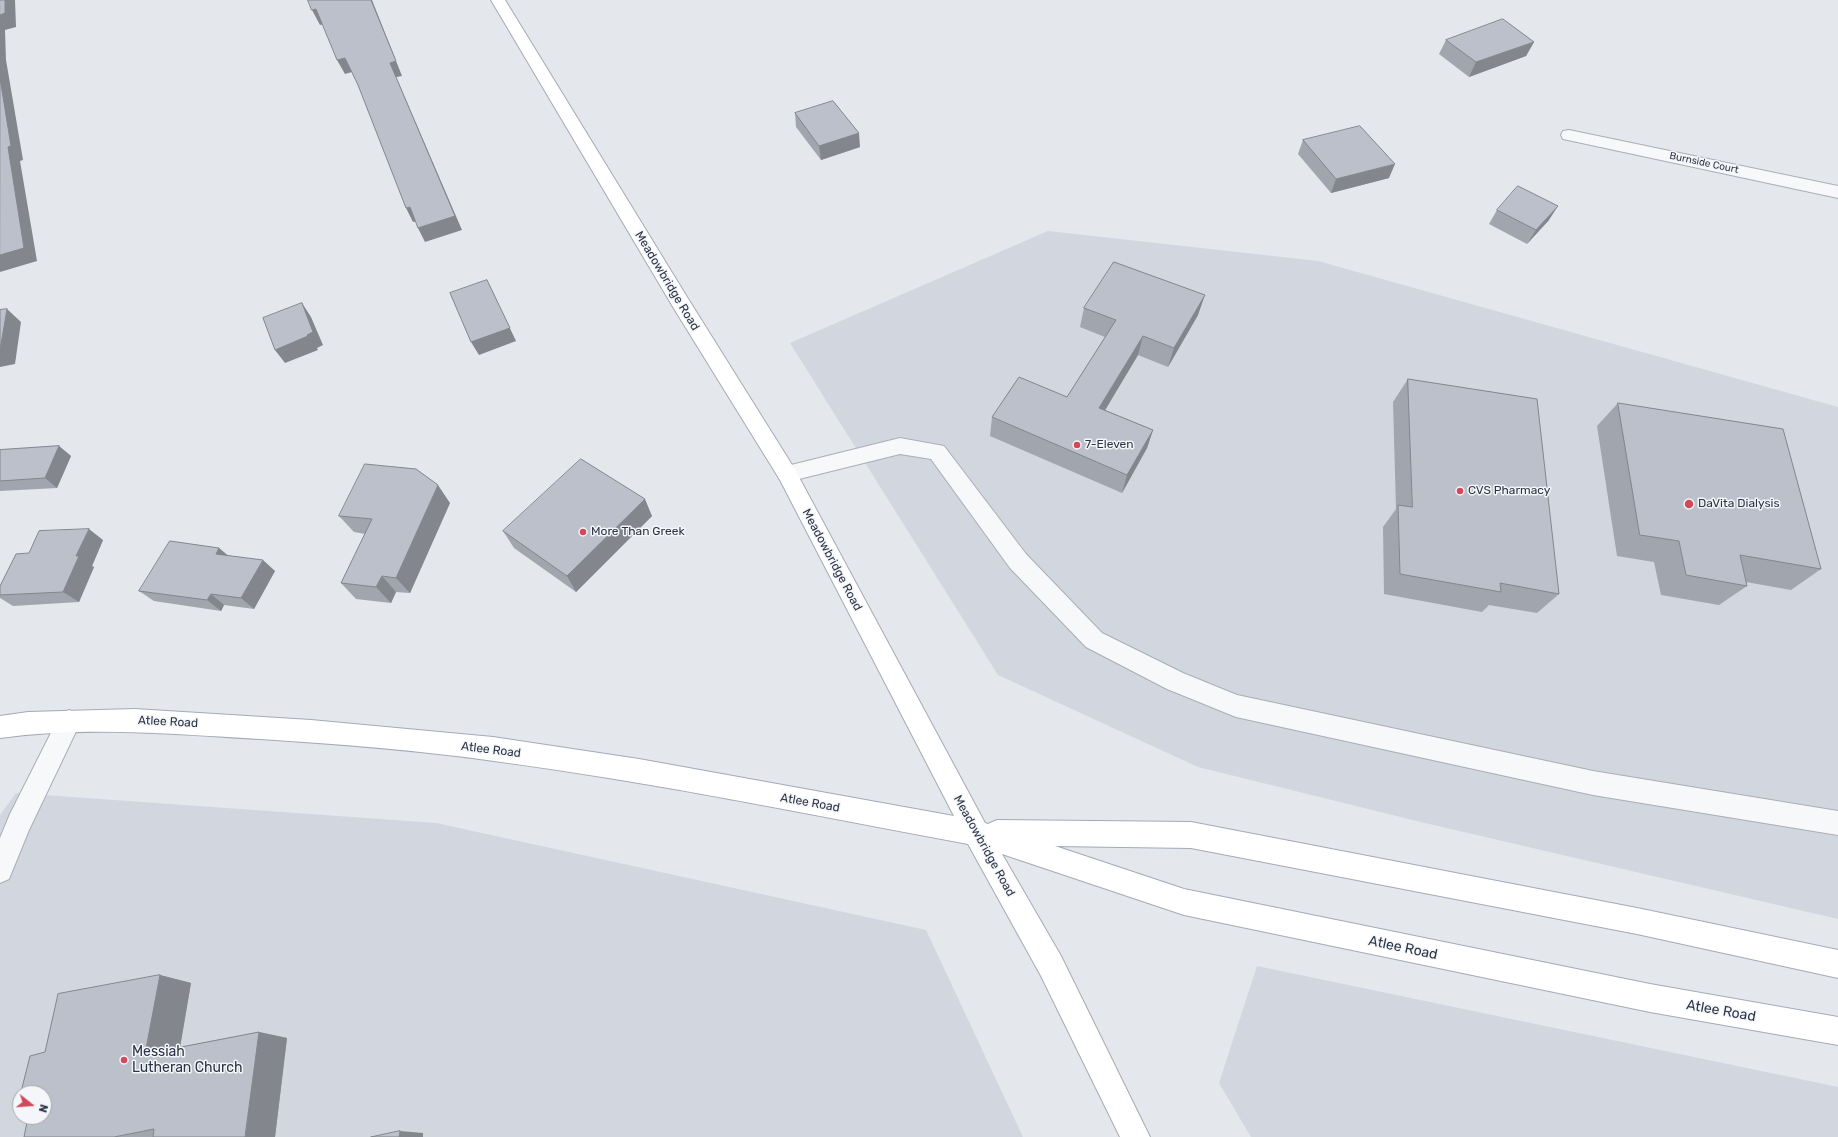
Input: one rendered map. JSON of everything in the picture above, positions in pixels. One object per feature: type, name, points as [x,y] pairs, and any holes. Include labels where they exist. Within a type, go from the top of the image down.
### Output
[{"type":"main road","name":"Meadowbridge Road","points":[[498,0],[695,327],[787,474],[976,833],[1051,966],[1135,1137]]},
{"type":"main road","name":"Atlee Road","points":[[0,727],[69,721],[136,720],[311,731],[493,749],[639,771],[976,833],[1184,902],[1650,998],[1838,1031]]},
{"type":"main road","name":"Atlee Road","points":[[976,833],[1191,835],[1637,921],[1838,964]]},
{"type":"street","name":"Burnside Court","points":[[1569,135],[1838,192]]},
{"type":"street","points":[[787,474],[900,446],[937,452],[1018,561],[1094,640],[1175,681],[1236,706],[1593,783],[1838,823]]},
{"type":"street","points":[[0,870],[19,823],[69,721]]},
{"type":"shaded area","points":[[1048,231],[1318,261],[1838,407],[1838,919],[1425,823],[1198,767],[998,675],[790,343]]},
{"type":"shaded area","points":[[16,793],[436,823],[926,930],[1023,1137],[0,1137],[0,815]]},
{"type":"shaded area","points":[[1257,966],[1838,1087],[1838,1137],[1251,1137],[1219,1083]]},
{"type":"building","points":[[0,0],[5,0],[5,13],[0,15]]},
{"type":"building","points":[[308,0],[371,0],[396,61],[390,63],[455,216],[418,228],[410,207],[406,208],[358,85],[345,58],[337,60],[316,9],[312,10]]},
{"type":"building","points":[[1503,19],[1534,42],[1476,62],[1446,40]]},
{"type":"building","points":[[0,78],[11,146],[8,147],[24,248],[0,255]]},
{"type":"building","points":[[833,101],[859,133],[819,146],[795,113]]},
{"type":"building","points":[[1360,126],[1395,164],[1336,179],[1303,140]]},
{"type":"building","points":[[1518,186],[1558,206],[1536,230],[1497,210]]},
{"type":"building","points":[[1114,262],[1205,295],[1174,348],[1143,336],[1099,408],[1153,430],[1127,475],[992,417],[1019,377],[1067,397],[1116,320],[1084,308]]},
{"type":"building","points":[[487,280],[510,328],[471,342],[450,293]]},
{"type":"building","points":[[302,303],[313,332],[307,335],[308,336],[275,350],[263,318]]},
{"type":"building","points":[[7,309],[0,350],[0,310]]},
{"type":"building","name":"CVS Pharmacy","points":[[1408,379],[1537,399],[1559,594],[1500,583],[1501,592],[1400,574],[1398,505],[1412,507]]},
{"type":"building","name":"DaVita Dialysis","points":[[1618,403],[1783,429],[1821,569],[1740,555],[1747,586],[1686,575],[1679,541],[1640,535]]},
{"type":"building","points":[[59,446],[45,478],[0,481],[0,450]]},
{"type":"building","name":"More Than Greek","points":[[581,459],[645,499],[567,576],[503,531]]},
{"type":"building","points":[[365,464],[416,469],[438,485],[396,578],[382,576],[376,587],[341,583],[372,519],[339,516]]},
{"type":"building","points":[[89,529],[76,556],[79,556],[63,592],[0,595],[0,586],[16,554],[29,553],[39,531]]},
{"type":"building","points":[[170,541],[219,548],[216,554],[263,560],[241,598],[211,594],[207,600],[139,591]]},
{"type":"building","name":"Messiah Lutheran Church","points":[[160,975],[145,1054],[259,1032],[245,1137],[153,1137],[154,1129],[114,1137],[24,1137],[26,1125],[52,1125],[52,1085],[23,1085],[30,1056],[45,1052],[58,994]]},
{"type":"building","points":[[400,1131],[399,1137],[371,1137]]},
{"type":"place","name":"7-Eleven","points":[[1077,445]]},
{"type":"place","name":"CVS Pharmacy","points":[[1460,491]]},
{"type":"place","name":"DaVita Dialysis","points":[[1689,504]]},
{"type":"place","name":"More Than Greek","points":[[583,532]]},
{"type":"place","name":"Messiah Lutheran Church","points":[[124,1060]]}]
